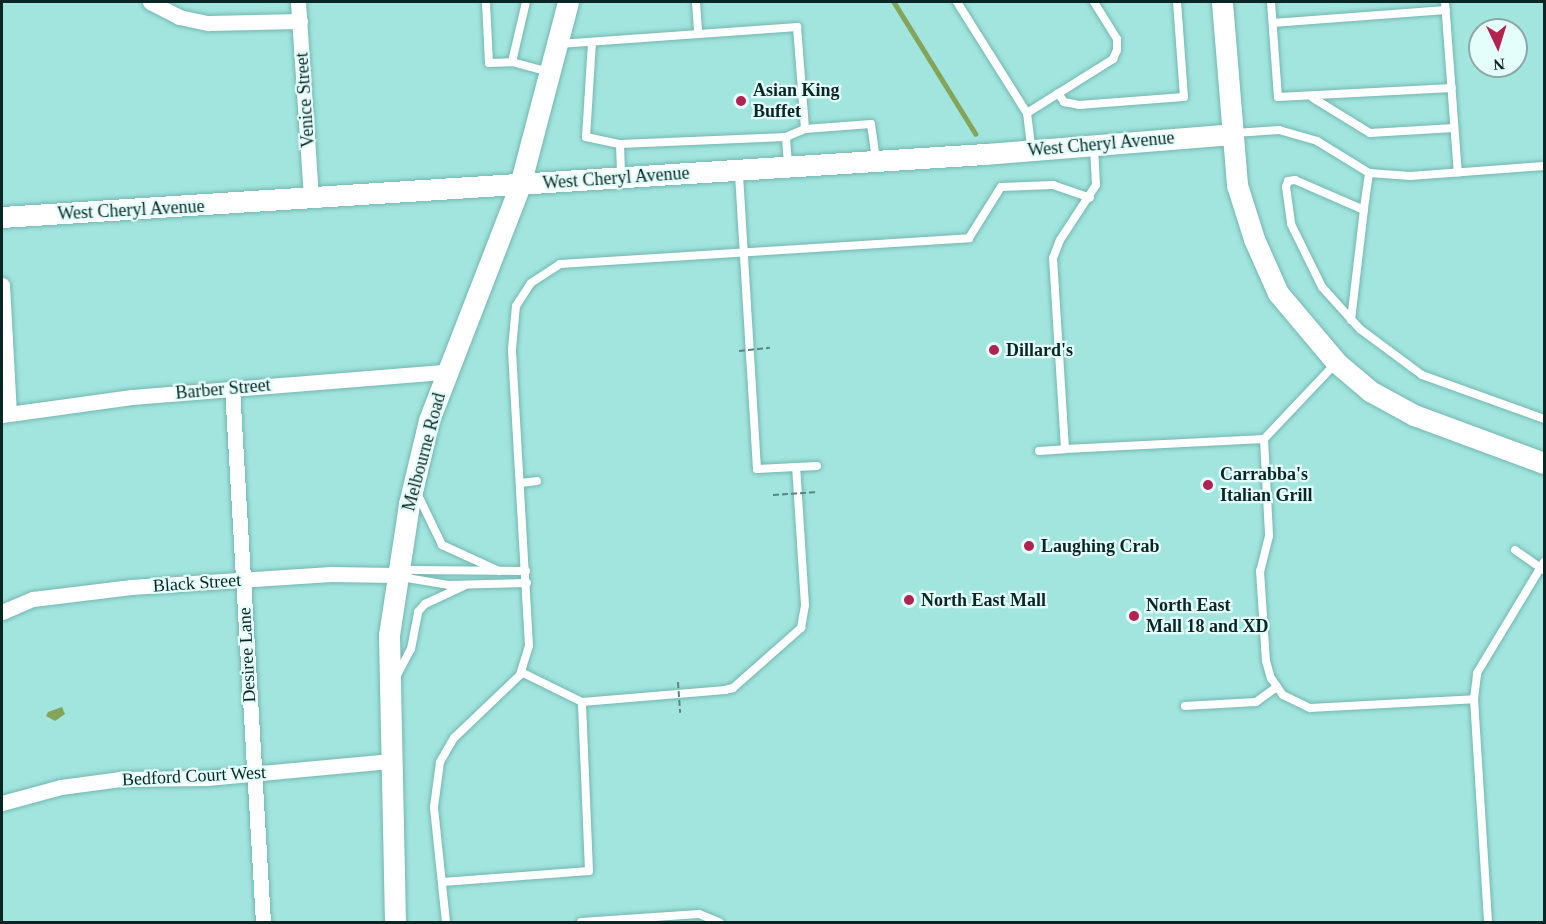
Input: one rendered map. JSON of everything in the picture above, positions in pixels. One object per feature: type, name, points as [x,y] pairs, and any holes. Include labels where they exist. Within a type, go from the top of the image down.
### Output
[{"type":"street","points":[[150,2],[178,17],[208,23],[300,21]]},
{"type":"street","name":"Venice Street","points":[[298,2],[311,200]]},
{"type":"street","name":"Melbourne Road","points":[[395,922],[388,691],[396,575],[429,420],[520,185],[568,2]]},
{"type":"street","points":[[1222,2],[1231,134],[1244,212],[1278,293],[1337,363],[1370,391],[1414,415],[1545,463]]},
{"type":"street","name":"West Cheryl Avenue","points":[[2,217],[311,200],[1231,134]]},
{"type":"street","points":[[2,285],[5,414]]},
{"type":"street","name":"Barber Street","points":[[5,414],[232,388],[446,372]]},
{"type":"street","name":"Desiree Lane","points":[[232,388],[263,922]]},
{"type":"street","name":"Black Street","points":[[2,612],[33,599],[64,593],[242,580],[396,575]]},
{"type":"street","name":"Bedford Court West","points":[[2,803],[61,787],[120,779],[254,774],[389,761]]},
{"type":"lane","points":[[486,2],[489,63],[512,62],[551,72]]},
{"type":"lane","points":[[512,62],[526,2]]},
{"type":"lane","points":[[696,2],[698,34]]},
{"type":"lane","points":[[957,2],[1027,113],[1032,150]]},
{"type":"lane","points":[[1027,113],[1113,58],[1118,50],[1117,39],[1094,2]]},
{"type":"lane","points":[[1058,93],[1064,102],[1079,105],[1184,97],[1177,2]]},
{"type":"lane","points":[[1271,2],[1278,97],[1313,98],[1452,88]]},
{"type":"lane","points":[[1445,2],[1458,173]]},
{"type":"lane","points":[[1273,23],[1446,10]]},
{"type":"lane","points":[[557,45],[797,27],[805,129]]},
{"type":"lane","points":[[592,42],[586,137],[620,144],[786,137],[805,129],[871,124],[876,161]]},
{"type":"lane","points":[[1313,98],[1370,133],[1454,128]]},
{"type":"lane","points":[[1231,134],[1279,130],[1317,141],[1368,173],[1410,176],[1545,166]]},
{"type":"lane","points":[[786,137],[788,167]]},
{"type":"lane","points":[[620,144],[621,178]]},
{"type":"lane","points":[[1065,449],[1053,258],[1059,240],[1090,198],[1096,185],[1094,144]]},
{"type":"lane","points":[[739,170],[758,469]]},
{"type":"lane","points":[[1351,320],[1368,173]]},
{"type":"lane","points":[[1364,210],[1295,180],[1288,181],[1286,187],[1291,224],[1322,287],[1351,320],[1385,351],[1422,375],[1545,419]]},
{"type":"lane","points":[[446,922],[435,807],[440,762],[454,738],[521,672],[530,646],[512,329],[516,306],[531,283],[560,264],[969,238],[1001,188],[1053,185],[1090,198]]},
{"type":"lane","points":[[1039,451],[1264,439],[1337,363]]},
{"type":"lane","points":[[1264,439],[1269,536],[1261,560],[1260,586],[1266,661],[1277,687],[1286,697],[1310,708],[1474,699]]},
{"type":"lane","points":[[746,469],[817,466]]},
{"type":"lane","points":[[521,672],[582,702],[733,688],[801,628],[806,605],[796,467]]},
{"type":"lane","points":[[521,483],[537,482]]},
{"type":"lane","points":[[414,484],[442,544],[499,571]]},
{"type":"lane","points":[[1488,922],[1474,699],[1477,673],[1543,567],[1515,550]]},
{"type":"lane","points":[[396,575],[412,570],[526,571]]},
{"type":"lane","points":[[396,575],[411,582],[464,586],[526,584]]},
{"type":"lane","points":[[388,691],[411,649],[418,612],[436,596],[464,586]]},
{"type":"lane","points":[[1185,706],[1256,702],[1277,687]]},
{"type":"lane","points":[[443,882],[589,871],[582,702]]},
{"type":"lane","points":[[581,922],[699,914],[719,922]]},
{"type":"path","points":[[739,351],[770,348]]},
{"type":"path","points":[[773,495],[818,492]]},
{"type":"path","points":[[678,682],[680,713]]},
{"type":"shaded area","points":[[62,707],[65,714],[55,721],[46,716],[48,712]]},
{"type":"waterway","points":[[894,2],[976,134]]},
{"type":"place","name":"Asian King Buffet","points":[[741,101]]},
{"type":"place","name":"Dillard's","points":[[994,350]]},
{"type":"place","name":"Carrabba's Italian Grill","points":[[1208,485]]},
{"type":"place","name":"Laughing Crab","points":[[1029,546]]},
{"type":"place","name":"North East Mall","points":[[909,600]]},
{"type":"place","name":"North East Mall 18 and XD","points":[[1134,616]]}]
